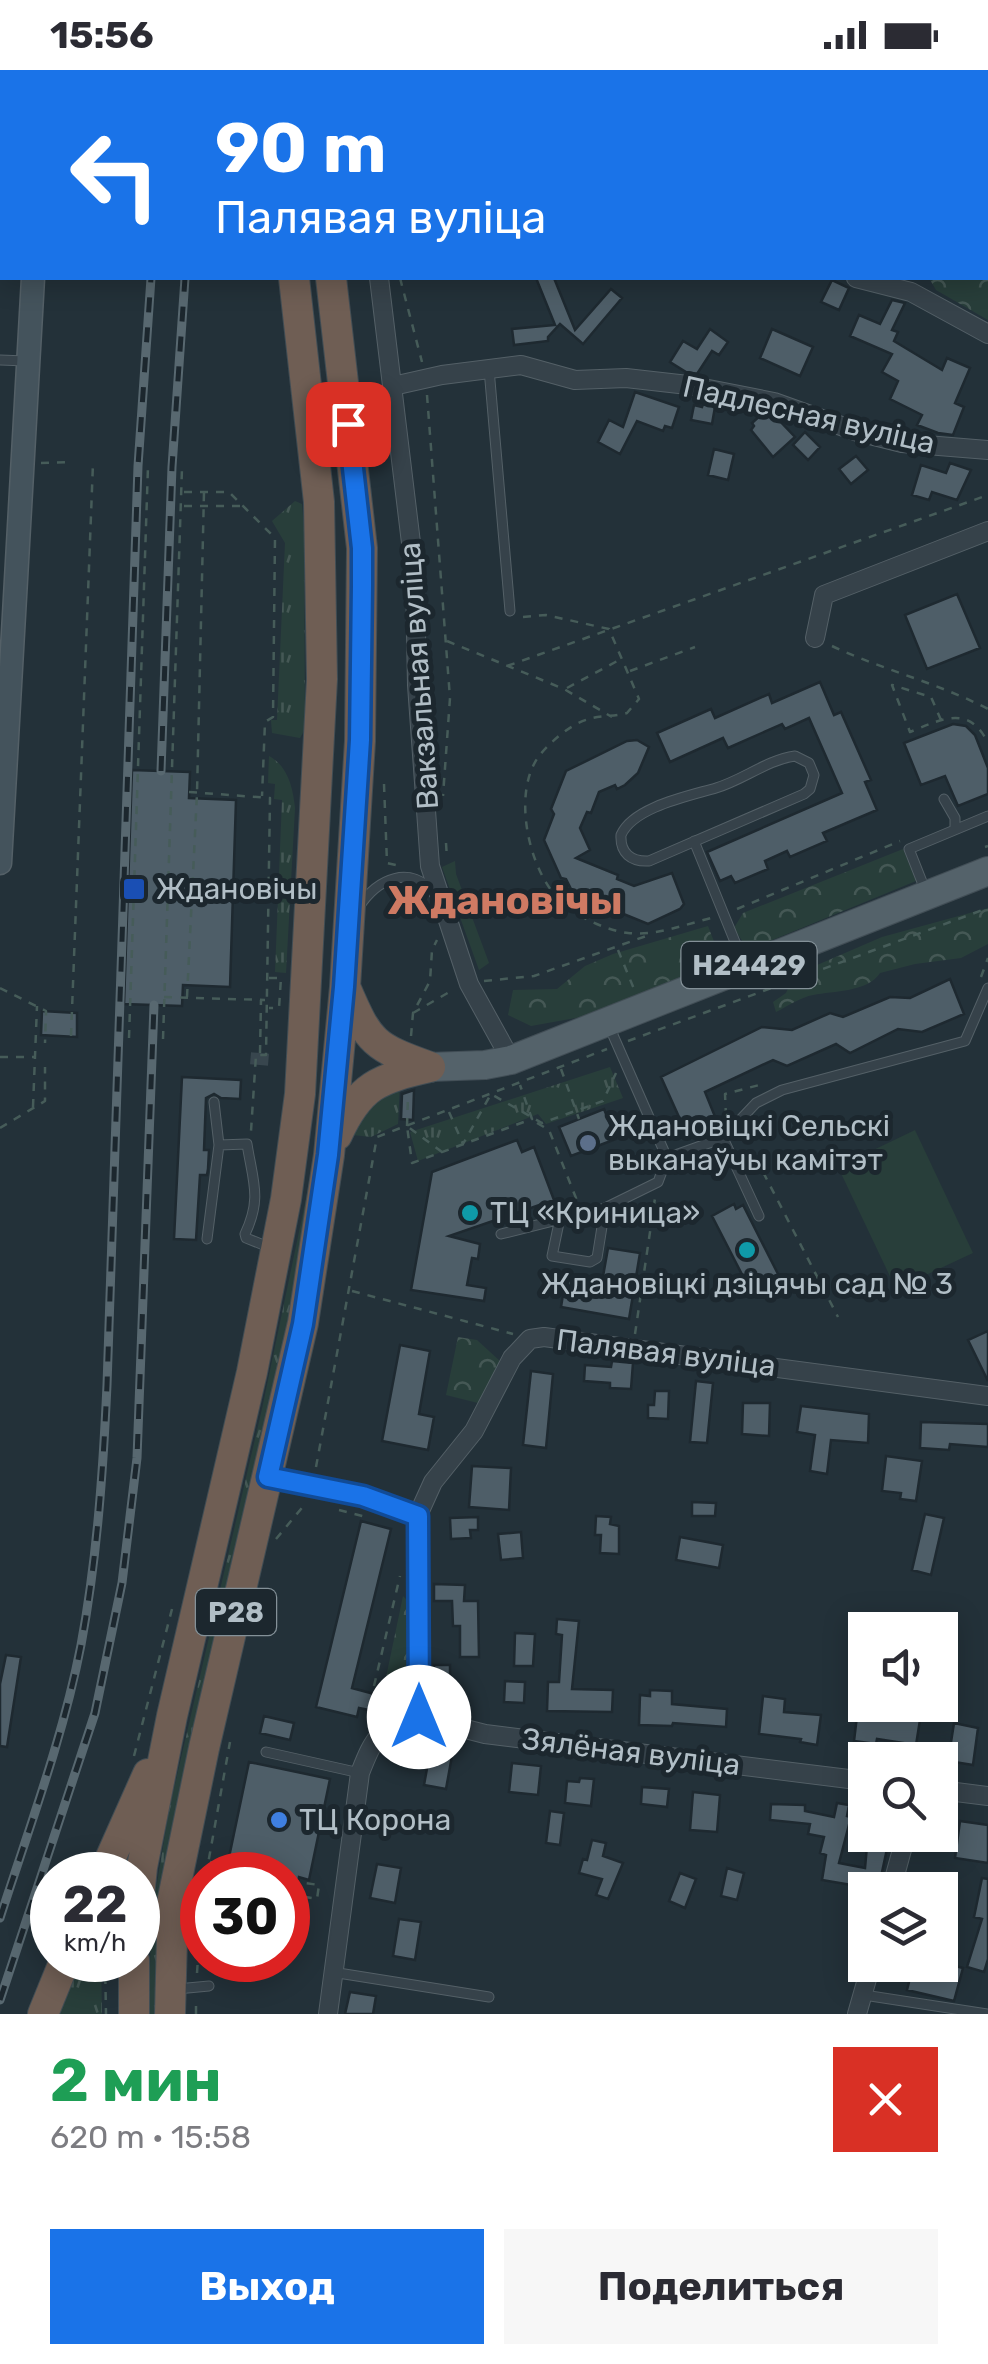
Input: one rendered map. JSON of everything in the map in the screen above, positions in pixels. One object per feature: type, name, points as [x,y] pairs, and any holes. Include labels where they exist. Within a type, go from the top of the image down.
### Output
[{"type":"highway","name":"Р28","points":[[145,1852],[277,1249],[269,1200],[300,1094],[322,679],[319,502],[294,280]]},
{"type":"highway","name":"Р28","points":[[178,1997],[173,1898],[303,1324],[328,1155],[350,922],[360,740],[362,548],[331,280]]},
{"type":"highway","name":"Н24429","points":[[344,987],[367,1036],[419,1078]]},
{"type":"highway","name":"Н24429","points":[[328,1155],[351,1106],[363,1094],[396,1075],[419,1078]]},
{"type":"highway","name":"Р28","points":[[113,1852],[172,1716]]},
{"type":"highway","points":[[43,2014],[55,1982]]},
{"type":"highway","points":[[134,1982],[134,2014]]},
{"type":"main road","name":"Н24429","points":[[419,1078],[484,1065],[515,1072],[611,1039],[745,966],[927,894],[987,854]]},
{"type":"street","points":[[0,863],[9,568],[24,460],[33,280]]},
{"type":"street","name":"Вакзальная вуліца","points":[[379,280],[415,576],[417,685],[430,866],[478,1004],[515,1072]]},
{"type":"street","points":[[864,280],[911,292],[988,334]]},
{"type":"street","name":"Падлесная вуліца","points":[[393,386],[521,366],[575,380],[626,378],[688,385],[774,402],[858,432],[902,442],[988,450]]},
{"type":"street","points":[[815,638],[824,595],[988,532]]},
{"type":"street","name":"Палявая вуліца","points":[[418,1516],[433,1482],[474,1431],[512,1358],[530,1339],[544,1337],[988,1396]]},
{"type":"street","points":[[268,1477],[363,1496],[418,1516],[419,1717],[384,1730],[373,1741],[360,1773],[328,2014]]},
{"type":"street","name":"Зялёная вуліца","points":[[419,1717],[485,1734],[848,1779]]},
{"type":"street","points":[[958,1792],[988,1796]]},
{"type":"street","points":[[857,2014],[867,1982]]},
{"type":"lane","points":[[0,360],[28,361]]},
{"type":"lane","points":[[489,369],[510,611]]},
{"type":"lane","points":[[788,757],[803,758],[812,768],[814,782],[804,794],[694,841],[640,862],[623,850],[621,835],[634,819],[691,792],[716,788],[788,757]]},
{"type":"lane","points":[[944,800],[955,818],[954,829]]},
{"type":"lane","points":[[927,894],[909,849],[988,816]]},
{"type":"lane","points":[[694,841],[745,966]]},
{"type":"lane","points":[[350,922],[370,890],[393,878],[425,883],[441,906]]},
{"type":"lane","points":[[667,1158],[723,1138],[756,1103],[782,1090],[964,1041],[988,988]]},
{"type":"lane","points":[[501,1234],[604,1208],[658,1182],[667,1158],[611,1039]]},
{"type":"lane","points":[[206,1239],[219,1145],[214,1102]]},
{"type":"lane","points":[[723,1138],[759,1216]]},
{"type":"lane","points":[[219,1145],[247,1144],[269,1200],[244,1234],[277,1249]]},
{"type":"lane","points":[[560,1218],[552,1256],[590,1262],[597,1258],[604,1208]]},
{"type":"lane","points":[[266,1752],[360,1773]]},
{"type":"lane","points":[[332,1972],[488,1997]]},
{"type":"lane","points":[[178,1997],[209,1986]]},
{"type":"lane","points":[[864,1994],[987,2014]]},
{"type":"path","points":[[401,280],[426,379],[450,698],[443,795]]},
{"type":"path","points":[[24,460],[69,462]]},
{"type":"path","points":[[71,1036],[92,463]]},
{"type":"path","points":[[129,1038],[148,466]]},
{"type":"path","points":[[163,1039],[182,468]]},
{"type":"path","points":[[182,492],[229,492],[275,538],[273,717],[265,722],[262,797]]},
{"type":"path","points":[[188,998],[204,492]]},
{"type":"path","points":[[507,666],[988,494]]},
{"type":"path","points":[[181,506],[242,506]]},
{"type":"path","points":[[510,611],[511,619],[546,614],[609,629]]},
{"type":"path","points":[[564,689],[622,658],[609,629]]},
{"type":"path","points":[[815,638],[880,668],[960,695],[988,709]]},
{"type":"path","points":[[446,640],[564,689],[612,717]]},
{"type":"path","points":[[628,672],[695,647]]},
{"type":"path","points":[[941,720],[931,697],[892,684],[910,732],[941,720],[964,718],[980,727],[988,743]]},
{"type":"path","points":[[384,784],[388,864],[405,868],[430,866],[449,858],[446,843]]},
{"type":"path","points":[[189,792],[270,798],[266,1056],[256,1055],[251,1131]]},
{"type":"path","points":[[847,852],[851,862]]},
{"type":"path","points":[[463,1144],[491,1094],[515,1072],[560,1068],[611,1039],[988,908]]},
{"type":"path","points":[[410,1042],[413,1012],[430,981],[432,950],[440,934],[445,953]]},
{"type":"path","points":[[485,980],[534,976],[650,934]]},
{"type":"path","points":[[981,977],[988,958]]},
{"type":"path","points":[[267,978],[281,978],[279,1008],[267,1007]]},
{"type":"path","points":[[0,988],[46,1012],[46,1043]]},
{"type":"path","points":[[413,1012],[456,989]]},
{"type":"path","points":[[164,997],[267,1000]]},
{"type":"path","points":[[260,1053],[261,1000]]},
{"type":"path","points":[[33,1107],[37,1006]]},
{"type":"path","points":[[611,1039],[612,1060]]},
{"type":"path","points":[[0,1056],[35,1057]]},
{"type":"path","points":[[0,1128],[44,1100],[45,1067]]},
{"type":"path","points":[[560,1068],[579,1119]]},
{"type":"path","points":[[515,1072],[532,1119]]},
{"type":"path","points":[[419,1078],[407,1126],[412,1163],[532,1119],[542,1123],[603,1101],[616,1072]]},
{"type":"path","points":[[723,1138],[717,1129],[724,1123],[727,1110],[725,1094],[761,1084]]},
{"type":"path","points":[[314,1475],[377,1137],[491,1094]]},
{"type":"path","points":[[491,1094],[549,1130],[582,1212]]},
{"type":"path","points":[[448,1111],[463,1144]]},
{"type":"path","points":[[407,1126],[442,1152]]},
{"type":"path","points":[[737,1169],[762,1170],[838,1317]]},
{"type":"path","points":[[633,1349],[658,1182]]},
{"type":"path","points":[[350,1290],[530,1339]]},
{"type":"path","points":[[276,1540],[309,1500]]},
{"type":"path","points":[[326,1506],[378,1520]]},
{"type":"path","points":[[374,1686],[404,1563]]},
{"type":"path","points":[[131,1766],[174,1603]]},
{"type":"path","points":[[210,1852],[231,1740]]},
{"type":"path","points":[[310,1884],[318,1885],[317,1899],[310,1898]]},
{"type":"path","points":[[105,1982],[106,2014]]},
{"type":"path","points":[[178,1997],[196,2014]]},
{"type":"green space","points":[[930,280],[988,280],[988,320],[936,290]]},
{"type":"green space","points":[[295,501],[302,504],[304,528],[305,729],[300,738],[272,733],[271,720],[277,720],[285,543],[272,521]]},
{"type":"green space","points":[[269,756],[285,772],[295,808],[286,973],[275,972],[282,800],[274,799],[275,784],[268,783]]},
{"type":"green space","points":[[903,849],[916,881],[748,950],[734,928],[743,913]]},
{"type":"green space","points":[[455,861],[456,874],[489,963],[479,970],[442,867]]},
{"type":"green space","points":[[988,908],[988,944],[961,958],[880,973],[859,987],[808,996],[776,1012],[773,1002],[786,993],[794,975],[882,937]]},
{"type":"green space","points":[[708,926],[722,962],[581,1017],[531,1026],[508,1015],[513,990],[557,989],[585,966],[613,954]]},
{"type":"green space","points":[[610,1067],[623,1098],[546,1124],[538,1114],[418,1161],[410,1132]]},
{"type":"green space","points":[[400,1082],[398,1124],[371,1137],[353,1135],[355,1118]]},
{"type":"green space","points":[[327,1127],[189,1852],[180,1852],[180,1899],[158,2014],[149,2014],[150,1982],[160,1982],[160,1865],[169,1810],[262,1409],[319,1136]]},
{"type":"green space","points":[[915,1130],[973,1253],[896,1289],[838,1167]]},
{"type":"green space","points":[[458,1337],[477,1340],[501,1362],[478,1403],[446,1395]]},
{"type":"green space","points":[[403,1596],[409,1602],[410,1692],[384,1687]]},
{"type":"green space","points":[[69,1982],[101,1982],[102,2014],[57,2014]]},
{"type":"building","points":[[537,280],[555,280],[575,330],[611,289],[622,298],[583,344],[560,324],[548,341],[514,345],[512,329],[555,325]]},
{"type":"building","points":[[832,280],[849,288],[839,310],[821,302]]},
{"type":"building","points":[[892,300],[905,303],[892,330],[898,332],[894,341],[942,370],[947,358],[970,368],[955,403],[964,407],[953,435],[917,425],[922,415],[890,399],[898,381],[882,372],[892,354],[850,336],[859,315],[880,324]]},
{"type":"building","points":[[710,329],[728,342],[719,355],[712,351],[697,374],[670,362],[683,341],[697,349]]},
{"type":"building","points":[[772,329],[813,347],[800,376],[760,358]]},
{"type":"building","points":[[635,392],[679,407],[672,428],[665,426],[663,431],[637,421],[620,454],[598,442],[609,420],[623,427]]},
{"type":"building","points":[[694,405],[715,407],[712,424],[691,420]]},
{"type":"building","points":[[763,413],[774,415],[795,437],[773,457],[751,430],[752,423]]},
{"type":"building","points":[[805,432],[820,447],[808,460],[793,445]]},
{"type":"building","points":[[714,449],[734,454],[728,480],[708,475]]},
{"type":"building","points":[[856,456],[868,470],[851,484],[839,469]]},
{"type":"building","points":[[950,463],[971,470],[957,500],[932,492],[929,500],[912,495],[921,465],[946,473]]},
{"type":"building","points":[[957,594],[980,648],[927,669],[905,615]]},
{"type":"building","points":[[820,682],[834,715],[841,712],[871,780],[865,782],[877,810],[823,833],[827,841],[790,857],[787,851],[765,861],[768,869],[735,883],[731,876],[720,881],[707,852],[842,793],[809,718],[785,729],[782,724],[728,748],[723,738],[670,762],[657,733],[711,709],[715,718],[769,694],[772,703]]},
{"type":"building","points":[[953,724],[966,726],[975,735],[988,768],[988,794],[958,806],[945,776],[921,785],[904,743]]},
{"type":"building","points":[[637,740],[649,747],[638,773],[617,789],[615,785],[599,792],[580,828],[590,850],[576,858],[634,886],[672,873],[684,904],[648,924],[576,899],[566,879],[561,878],[544,840],[566,771],[627,741]]},
{"type":"building","points":[[132,770],[190,772],[189,798],[236,800],[230,987],[183,985],[182,1006],[124,1004]]},
{"type":"building","points":[[950,979],[964,1014],[922,1032],[898,1029],[850,1053],[836,1044],[787,1066],[773,1060],[705,1092],[718,1124],[688,1137],[661,1077],[762,1027],[792,1030],[830,1013],[843,1017],[890,997],[910,998]]},
{"type":"building","points":[[42,1011],[77,1013],[77,1037],[41,1035]]},
{"type":"building","points":[[182,1077],[241,1080],[240,1099],[214,1094],[206,1098],[204,1150],[209,1150],[208,1169],[207,1175],[200,1175],[196,1240],[174,1239]]},
{"type":"building","points":[[414,1090],[413,1120],[401,1119],[402,1094]]},
{"type":"building","points":[[604,1109],[616,1139],[571,1156],[559,1127]]},
{"type":"building","name":"ТЦ «Криница»","points":[[517,1140],[522,1152],[534,1147],[554,1200],[449,1236],[480,1244],[478,1259],[472,1258],[467,1285],[486,1288],[484,1301],[411,1290],[432,1172]]},
{"type":"building","name":"Ждановіцкі дзіцячы сад № 3","points":[[734,1204],[736,1209],[743,1205],[778,1274],[772,1277],[774,1282],[752,1294],[712,1216]]},
{"type":"building","points":[[608,1248],[640,1253],[629,1319],[561,1307],[566,1276],[602,1282]]},
{"type":"building","points":[[988,1331],[988,1381],[968,1340]]},
{"type":"building","points":[[400,1345],[430,1351],[419,1414],[434,1417],[428,1450],[382,1441]]},
{"type":"building","points":[[612,1361],[633,1363],[631,1389],[584,1381],[585,1365],[611,1367]]},
{"type":"building","points":[[531,1371],[553,1374],[546,1448],[523,1445]]},
{"type":"building","points":[[696,1381],[713,1383],[707,1443],[690,1442]]},
{"type":"building","points":[[655,1391],[669,1391],[668,1419],[648,1418],[648,1405],[654,1405]]},
{"type":"building","points":[[743,1403],[770,1403],[769,1436],[742,1434]]},
{"type":"building","points":[[801,1406],[869,1414],[868,1443],[831,1440],[827,1474],[810,1471],[815,1435],[797,1432]]},
{"type":"building","points":[[921,1422],[988,1424],[988,1447],[950,1444],[949,1450],[920,1448]]},
{"type":"building","points":[[886,1456],[922,1461],[916,1501],[900,1499],[901,1493],[882,1491]]},
{"type":"building","points":[[472,1466],[511,1468],[509,1510],[469,1507]]},
{"type":"building","points":[[692,1502],[716,1503],[715,1516],[692,1516]]},
{"type":"building","points":[[925,1514],[944,1518],[931,1575],[912,1570]]},
{"type":"building","points":[[596,1516],[611,1517],[610,1524],[619,1526],[619,1554],[600,1553],[601,1535],[595,1535]]},
{"type":"building","points":[[478,1517],[478,1530],[470,1530],[471,1538],[451,1539],[450,1518]]},
{"type":"building","points":[[361,1521],[391,1529],[352,1688],[378,1695],[374,1711],[359,1708],[357,1717],[316,1707]]},
{"type":"building","points":[[521,1532],[523,1558],[501,1560],[498,1534]]},
{"type":"building","points":[[680,1537],[723,1545],[719,1568],[676,1560]]},
{"type":"building","points":[[434,1584],[465,1585],[464,1601],[478,1601],[479,1657],[460,1657],[460,1626],[453,1626],[452,1601],[434,1601]]},
{"type":"building","points":[[557,1619],[579,1621],[572,1689],[613,1690],[612,1712],[547,1711],[548,1682],[559,1682],[562,1635],[556,1634]]},
{"type":"building","points":[[515,1633],[535,1634],[533,1666],[514,1666]]},
{"type":"building","points":[[6,1655],[21,1657],[7,1747],[0,1746],[0,1684]]},
{"type":"building","points":[[434,1665],[450,1665],[450,1688],[434,1688]]},
{"type":"building","points":[[505,1681],[525,1682],[524,1703],[504,1702]]},
{"type":"building","points":[[650,1690],[672,1691],[672,1704],[727,1709],[726,1727],[639,1725],[640,1695],[650,1696]]},
{"type":"building","points":[[763,1696],[785,1699],[784,1712],[821,1715],[817,1745],[759,1734]]},
{"type":"building","points":[[264,1716],[294,1723],[290,1740],[260,1733]]},
{"type":"building","points":[[856,1722],[920,1722],[916,1742],[854,1741]]},
{"type":"building","points":[[954,1723],[978,1728],[973,1765],[958,1763],[958,1742],[951,1742]]},
{"type":"building","points":[[430,1752],[452,1756],[446,1789],[424,1785]]},
{"type":"building","name":"ТЦ Корона","points":[[249,1762],[330,1779],[310,1875],[310,1852],[230,1852]]},
{"type":"building","points":[[512,1763],[541,1766],[538,1795],[509,1792]]},
{"type":"building","points":[[580,1778],[594,1779],[591,1806],[565,1803],[567,1781],[579,1782]]},
{"type":"building","points":[[642,1787],[669,1789],[667,1807],[641,1804]]},
{"type":"building","points":[[693,1792],[720,1795],[717,1832],[690,1830]]},
{"type":"building","points":[[837,1803],[848,1805],[848,1828],[839,1863],[865,1868],[866,1852],[886,1852],[882,1872],[848,1872],[848,1884],[822,1880],[826,1855],[820,1853],[824,1837],[808,1834],[810,1824],[770,1820],[771,1804],[805,1805],[805,1811],[834,1817]]},
{"type":"building","points":[[550,1811],[564,1813],[560,1845],[546,1843]]},
{"type":"building","points":[[960,1821],[988,1825],[988,1863],[955,1858]]},
{"type":"building","points":[[592,1840],[606,1843],[603,1856],[623,1863],[608,1899],[596,1895],[602,1879],[579,1873]]},
{"type":"building","points":[[377,1864],[401,1868],[395,1903],[370,1898]]},
{"type":"building","points":[[727,1868],[744,1873],[737,1900],[721,1896]]},
{"type":"building","points":[[680,1873],[696,1879],[685,1908],[669,1901]]},
{"type":"building","points":[[982,1878],[988,1879],[988,1959],[984,1972],[967,1967],[982,1919],[974,1917]]},
{"type":"building","points":[[399,1919],[421,1922],[415,1960],[393,1956]]},
{"type":"building","points":[[958,1967],[963,1968],[954,2001],[907,1990],[909,1982],[958,1982]]},
{"type":"building","points":[[350,1992],[376,1996],[373,2014],[345,2014]]},
{"type":"tunnel","points":[[259,1065],[260,1053]]},
{"type":"railway","points":[[0,1918],[74,1680],[87,1613],[104,1450],[138,466],[151,280]]},
{"type":"railway","points":[[161,771],[172,467],[185,280]]},
{"type":"railway","points":[[0,2000],[95,1713],[122,1583],[137,1458],[154,1005]]},
{"type":"place","name":"Ждановічы","points":[[134,889]]},
{"type":"place","name":"Ждановіцкі Сельскі выканаўчы камітэт","points":[[588,1143]]},
{"type":"place","name":"ТЦ «Криница»","points":[[470,1213]]},
{"type":"place","name":"Ждановіцкі дзіцячы сад № 3","points":[[747,1250]]},
{"type":"place","name":"ТЦ Корона","points":[[279,1820]]},
{"type":"district","name":"Ждановічы","points":[[505,900]]},
{"type":"route","points":[[348,424],[362,548],[360,740],[352,887],[328,1155],[303,1324],[268,1477],[363,1496],[418,1516],[419,1717]]}]
